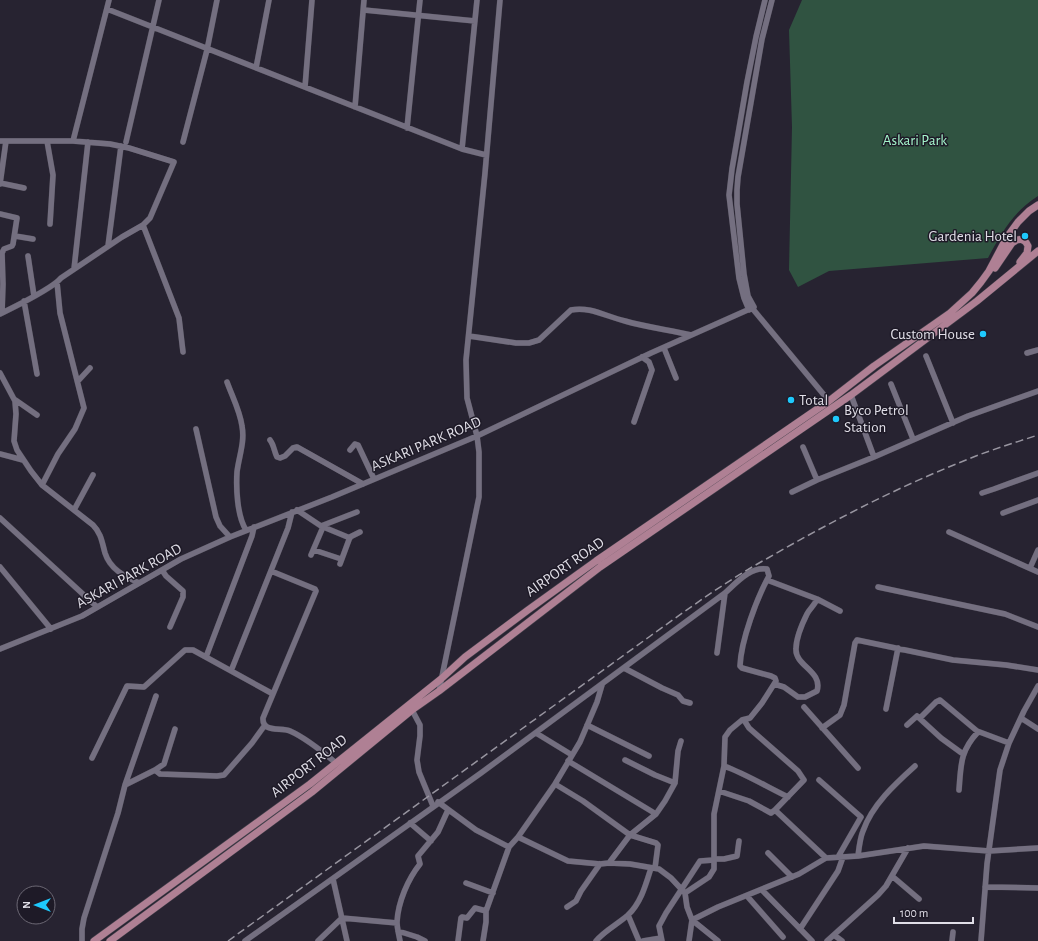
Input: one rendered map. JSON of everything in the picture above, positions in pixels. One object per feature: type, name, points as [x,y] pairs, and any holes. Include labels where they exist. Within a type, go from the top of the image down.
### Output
[{"type":"main road","name":"AIRPORT ROAD","points":[[94,941],[310,784],[441,679],[465,657],[534,606],[602,557],[830,401],[874,366],[950,313],[972,293],[983,278],[1013,228],[1029,211],[1038,205]]},
{"type":"main road","points":[[983,278],[990,274],[1012,244],[1018,239],[1023,240],[1027,243],[1028,250],[1024,258],[1011,274]]},
{"type":"main road","name":"AIRPORT ROAD","points":[[110,941],[312,792],[412,710],[600,567],[850,395],[972,306],[1038,251]]},
{"type":"street","points":[[74,141],[109,0]]},
{"type":"street","points":[[126,142],[159,0]]},
{"type":"street","points":[[183,142],[207,50],[217,0]]},
{"type":"street","points":[[256,68],[269,0]]},
{"type":"street","points":[[305,87],[312,0]]},
{"type":"street","points":[[355,107],[364,0]]},
{"type":"street","points":[[408,128],[420,0]]},
{"type":"street","points":[[462,149],[477,0]]},
{"type":"street","points":[[439,690],[479,497],[479,452],[477,436],[467,398],[466,360],[500,0]]},
{"type":"street","points":[[766,0],[756,37],[747,82],[729,194],[739,278],[744,298],[830,401]]},
{"type":"street","points":[[752,308],[744,274],[737,190],[761,43],[772,0]]},
{"type":"street","points":[[107,9],[207,50],[462,149],[486,155]]},
{"type":"street","points":[[364,10],[475,21]]},
{"type":"street","points":[[1,313],[58,282],[61,278],[108,246],[143,225],[150,218],[174,162],[110,144],[74,141],[3,141],[0,183],[24,188]]},
{"type":"street","points":[[47,141],[53,175],[50,224]]},
{"type":"street","points":[[74,269],[88,142]]},
{"type":"street","points":[[108,246],[121,146]]},
{"type":"street","points":[[0,214],[17,218],[12,246],[3,250],[1,313]]},
{"type":"street","points":[[143,225],[179,318],[183,352]]},
{"type":"street","points":[[14,236],[33,239]]},
{"type":"street","points":[[28,256],[34,296]]},
{"type":"street","points":[[42,485],[58,454],[75,429],[84,408],[60,313],[58,282]]},
{"type":"street","points":[[24,301],[37,374]]},
{"type":"street","points":[[469,336],[516,344],[529,344],[539,340],[571,310],[577,308],[590,310],[624,321],[692,335]]},
{"type":"street","name":"ASKARI PARK ROAD","points":[[0,650],[82,616],[181,559],[246,530],[363,484],[477,436],[642,357],[752,308]]},
{"type":"street","points":[[664,348],[676,378]]},
{"type":"street","points":[[1027,352],[1038,350]]},
{"type":"street","points":[[926,356],[953,423]]},
{"type":"street","points":[[634,422],[652,370],[649,362],[642,357]]},
{"type":"street","points":[[78,381],[90,368]]},
{"type":"street","points":[[0,373],[14,399],[16,414],[14,441],[23,460],[42,485],[98,530],[107,559],[114,569],[139,583]]},
{"type":"street","points":[[227,382],[242,425],[242,449],[237,471],[237,483],[240,516],[246,530]]},
{"type":"street","points":[[891,384],[914,439]]},
{"type":"street","points":[[792,492],[968,416],[1038,391]]},
{"type":"street","points":[[850,395],[874,457]]},
{"type":"street","points":[[14,399],[37,415]]},
{"type":"street","points":[[196,429],[216,517],[220,526],[230,537]]},
{"type":"street","points":[[270,440],[273,443],[274,452],[277,457],[280,458],[285,456],[293,448],[297,447],[363,484]]},
{"type":"street","points":[[350,450],[355,444],[358,445],[374,479]]},
{"type":"street","points":[[803,447],[817,480]]},
{"type":"street","points":[[0,454],[23,460]]},
{"type":"street","points":[[982,493],[994,490],[1038,473]]},
{"type":"street","points":[[74,510],[93,475]]},
{"type":"street","points":[[1003,513],[1038,500]]},
{"type":"street","points":[[231,671],[294,511],[322,527],[350,538]]},
{"type":"street","points":[[357,512],[322,527],[313,552],[341,562],[350,538],[360,532]]},
{"type":"street","points":[[0,518],[97,607]]},
{"type":"street","points":[[206,657],[252,536],[254,527]]},
{"type":"street","points":[[949,532],[1038,572]]},
{"type":"street","points":[[1030,568],[1038,550]]},
{"type":"street","points":[[0,567],[51,629]]},
{"type":"street","points":[[245,941],[602,685],[725,593],[746,575],[761,568],[767,569],[769,576],[747,630],[740,666],[742,668],[771,676],[775,678],[776,681],[750,718],[744,720],[730,730],[725,737],[724,766],[714,814],[714,869],[709,877],[683,892]]},
{"type":"street","points":[[162,570],[166,576],[183,591],[183,597],[170,627]]},
{"type":"street","points":[[265,725],[263,718],[316,591],[315,589],[271,571]]},
{"type":"street","points":[[767,580],[818,598],[840,611]]},
{"type":"street","points":[[878,587],[1004,614],[1038,626]]},
{"type":"street","points":[[717,653],[725,593]]},
{"type":"street","points":[[774,684],[784,687],[798,697],[817,691],[817,678],[797,655],[796,650],[802,626],[808,613],[818,598]]},
{"type":"street","points":[[822,728],[840,714],[844,705],[855,643],[857,640],[953,660],[1006,665],[1038,670]]},
{"type":"street","points":[[886,709],[898,648]]},
{"type":"street","points":[[92,758],[127,686],[144,687],[185,650],[191,650],[206,657],[273,694]]},
{"type":"street","points":[[624,668],[678,695],[683,701],[690,703]]},
{"type":"street","points":[[483,941],[486,911],[510,847],[555,784],[580,742],[597,702],[602,685]]},
{"type":"street","points":[[981,941],[989,850],[1000,770],[1020,718],[1038,686]]},
{"type":"street","points":[[82,941],[84,918],[118,813],[125,785],[156,696]]},
{"type":"street","points":[[920,718],[940,700],[978,732],[1009,744]]},
{"type":"street","points":[[804,707],[858,768]]},
{"type":"street","points":[[412,710],[420,725],[417,760],[419,772],[435,804],[448,810],[476,830],[510,847]]},
{"type":"street","points":[[907,725],[917,716],[941,738],[963,754]]},
{"type":"street","points":[[1020,718],[1038,729]]},
{"type":"street","points":[[719,791],[749,801],[771,812],[775,810],[804,780],[798,771],[749,728],[744,720]]},
{"type":"street","points":[[265,725],[274,729],[290,731],[322,751],[336,763]]},
{"type":"street","points":[[155,770],[160,774],[224,775],[252,743],[265,725]]},
{"type":"street","points":[[587,725],[649,756]]},
{"type":"street","points":[[125,785],[164,764],[175,729]]},
{"type":"street","points":[[959,790],[963,754],[969,742],[978,732]]},
{"type":"street","points":[[536,733],[572,755]]},
{"type":"street","points":[[609,863],[630,835],[656,814],[675,783],[678,751],[681,741]]},
{"type":"street","points":[[625,760],[655,776],[675,783]]},
{"type":"street","points":[[568,761],[656,814]]},
{"type":"street","points":[[724,766],[741,772],[757,782],[788,797]]},
{"type":"street","points":[[858,856],[862,832],[867,821],[888,791],[915,766]]},
{"type":"street","points":[[800,929],[838,871],[841,857],[861,817],[819,780]]},
{"type":"street","points":[[555,784],[583,801],[630,835],[656,843],[658,845],[653,868],[634,908],[628,915],[598,940]]},
{"type":"street","points":[[400,941],[397,923],[400,906],[406,887],[420,864],[418,856],[441,827],[448,810]]},
{"type":"street","points":[[775,810],[826,858]]},
{"type":"street","points":[[410,823],[431,841]]},
{"type":"street","points":[[518,837],[568,861],[600,864],[609,863],[659,869],[671,878],[683,892],[692,920],[689,941]]},
{"type":"street","points":[[643,941],[662,940],[660,926],[666,913],[683,892],[700,861],[724,859],[737,856],[739,841]]},
{"type":"street","points":[[692,920],[718,907],[792,877],[820,863],[826,858],[858,856],[924,846],[989,850],[1038,848]]},
{"type":"street","points":[[827,941],[886,886],[908,848]]},
{"type":"street","points":[[768,853],[792,877]]},
{"type":"street","points":[[566,907],[576,901],[581,891],[600,864]]},
{"type":"street","points":[[892,876],[919,899]]},
{"type":"street","points":[[333,878],[347,941]]},
{"type":"street","points":[[466,883],[493,893]]},
{"type":"street","points":[[985,887],[1038,888]]},
{"type":"street","points":[[762,890],[812,941]]},
{"type":"street","points":[[747,896],[783,937]]},
{"type":"street","points":[[458,941],[461,918],[467,918],[475,908],[486,911]]},
{"type":"street","points":[[628,915],[639,941]]},
{"type":"street","points":[[318,941],[342,918],[397,923]]},
{"type":"street","points":[[692,920],[718,941]]},
{"type":"street","points":[[398,931],[425,941]]},
{"type":"street","points":[[952,941],[953,932]]},
{"type":"street","points":[[834,935],[842,941]]},
{"type":"green space","name":"Askari Park","points":[[802,0],[1038,0],[1038,196],[1022,208],[1009,223],[988,258],[829,271],[798,287],[789,270],[792,127],[789,30]]},
{"type":"railway","points":[[228,941],[678,616],[737,576],[816,531],[890,493],[975,456],[1038,435]]},
{"type":"place","name":"Gardenia Hotel","points":[[1025,236]]},
{"type":"place","name":"Custom House","points":[[983,334]]},
{"type":"place","name":"Total","points":[[791,400]]},
{"type":"place","name":"Byco Petrol Station","points":[[836,419]]}]
